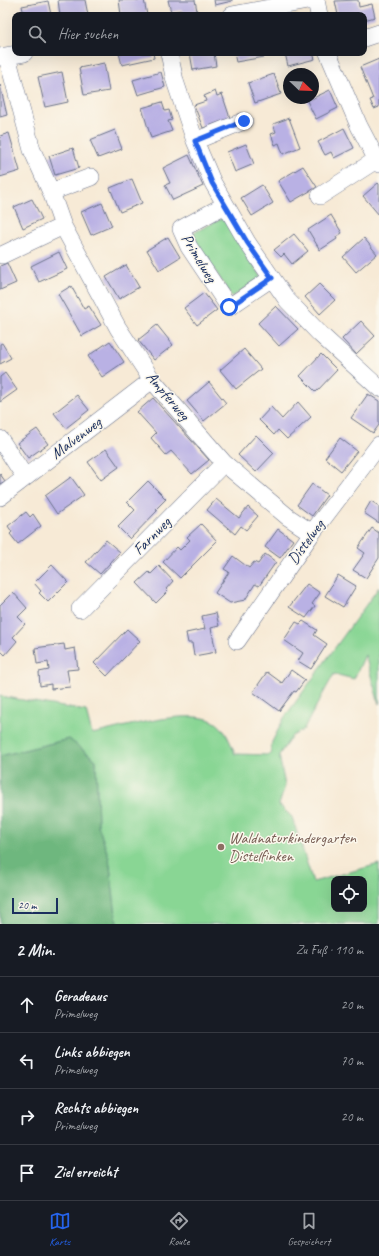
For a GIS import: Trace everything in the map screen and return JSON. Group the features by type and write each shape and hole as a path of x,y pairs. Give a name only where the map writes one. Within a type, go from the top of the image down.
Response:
{"street":[{"path":"248,12 313,0"},
{"path":"316,0 318,12"},
{"path":"367,37 379,33"},
{"path":"171,56 175,81 195,141 212,183 247,242 287,300 320,334 379,388"},
{"path":"320,196 378,162 359,126 329,56"},
{"name":"Ampferweg","path":"4,57 32,150 51,192 63,226 118,328 152,380 224,463 288,517 312,533"},
{"path":"195,141 244,121"},
{"path":"51,192 91,177"},
{"name":"Primelweg","path":"225,205 181,228 189,247 229,307 272,278"},
{"path":"2,255 63,226"},
{"name":"Malvenweg","path":"0,497 152,380"},
{"path":"0,439 25,477"},
{"name":"Distelweg","path":"237,641 312,533 379,445"},
{"name":"Farnweg","path":"80,609 224,463"}],"green space":[{"path":"223,218 262,277 232,297 191,234"},
{"path":"379,587 379,704 365,655 354,679 334,674 303,730 292,736 279,755 285,786 279,805 292,817 313,882 331,877 331,912 367,912 367,876 335,876 379,864 379,924 117,924 109,858 98,825 96,760 69,739 0,756 0,696 86,711 92,734 153,720 187,717 213,721 221,727 235,754 270,755 272,742 284,718"},
{"path":"69,739 96,760 98,825 109,858 117,924 0,924 0,756"}],"building":[{"path":"58,0 85,0 87,12 60,12"},
{"path":"119,0 144,0 146,12 121,12"},
{"path":"168,0 195,0 197,11 183,12 182,10 171,12"},
{"path":"214,0 232,0 232,1 215,5"},
{"path":"358,0 359,7 372,4 375,17 367,19 367,12 337,12 335,1"},
{"path":"48,1 50,12 23,12 22,6"},
{"path":"120,56 154,56 154,58 122,65"},
{"path":"191,56 214,56 216,66 193,70"},
{"path":"235,56 264,57 236,62"},
{"path":"286,56 314,56 315,59 288,66"},
{"path":"379,59 379,107 374,109 370,100 373,99 360,67"},
{"path":"104,63 109,91 84,95 79,68"},
{"path":"62,72 68,102 45,107 38,77"},
{"path":"161,72 165,87 138,95 133,80"},
{"path":"274,74 281,94 255,103 248,83"},
{"path":"0,85 7,115 0,117"},
{"path":"330,90 338,108 316,119 308,104 319,104 319,95"},
{"path":"215,91 217,96 222,94 230,118 203,128 194,105 206,101 204,96"},
{"path":"162,102 165,111 169,110 172,120 168,121 172,131 151,138 142,108"},
{"path":"289,118 300,147 283,154 279,143 275,145 271,134 276,132 273,124"},
{"path":"344,128 354,148 334,158 331,152 325,155 318,142"},
{"path":"115,130 122,149 98,158 90,140"},
{"path":"9,133 20,171 0,177 0,136"},
{"path":"246,144 254,164 235,172 227,152"},
{"path":"73,148 79,168 55,175 49,156"},
{"path":"189,155 203,186 173,200 165,185 170,183 163,168"},
{"path":"303,166 317,187 291,202 278,181"},
{"path":"132,179 142,203 120,212 110,188"},
{"path":"378,183 379,184 379,215 363,196"},
{"path":"262,185 273,203 252,216 241,198"},
{"path":"32,199 42,219 23,228 14,207"},
{"path":"102,203 112,226 91,235 81,212"},
{"path":"331,215 342,233 336,237 337,239 320,250 308,230"},
{"path":"294,234 308,251 292,264 284,254 281,257 274,250"},
{"path":"168,237 180,257 159,270 147,250"},
{"path":"364,238 377,254 356,272 343,257"},
{"path":"59,252 67,269 39,282 31,266"},
{"path":"7,263 16,283 0,290 0,266"},
{"path":"126,265 139,287 119,299 106,277"},
{"path":"319,284 335,300 320,314 305,297"},
{"path":"71,286 84,309 89,306 101,325 82,336 58,294"},
{"path":"204,293 217,310 197,325 184,308"},
{"path":"276,306 298,329 279,346 258,323"},
{"path":"361,321 375,336 356,354 342,339"},
{"path":"157,325 173,345 154,360 138,340"},
{"path":"110,341 124,362 102,377 88,356"},
{"path":"2,343 11,358 0,364 0,344"},
{"path":"244,349 261,369 236,389 220,370"},
{"path":"321,354 337,370 316,392 300,376"},
{"path":"5,373 17,390 0,402 0,377"},
{"path":"209,382 226,403 204,421 187,401"},
{"path":"368,394 379,401 379,425 373,433 351,418"},
{"path":"77,395 89,410 66,428 54,413"},
{"path":"153,398 209,460 192,474 171,451 166,455 151,438 156,433 137,412"},
{"path":"298,402 311,417 287,439 278,430 274,435 259,420 271,407 282,419"},
{"path":"37,429 48,444 28,458 17,443"},
{"path":"256,435 274,453 256,472 238,455"},
{"path":"340,438 357,451 341,471 325,458"},
{"path":"106,449 119,467 101,480 88,462"},
{"path":"0,474 5,481 0,484"},
{"path":"71,477 84,495 57,514 45,496"},
{"path":"148,481 166,499 156,509 158,510 130,539 118,527 135,510 127,502"},
{"path":"312,484 327,495 312,516 297,505"},
{"path":"216,499 239,518 248,507 258,516 246,530 241,526 235,534 207,510"},
{"path":"371,501 379,506 379,523 364,513"},
{"path":"26,512 30,517 33,514 41,526 18,544 10,534 12,532 8,526"},
{"path":"201,524 217,541 180,578 163,562 177,547 180,550 190,540 187,537"},
{"path":"372,528 379,533 379,558 366,578 353,570 365,553 358,548"},
{"path":"278,529 293,540 280,558 265,547"},
{"path":"106,540 120,552 100,574 86,562"},
{"path":"265,554 276,562 259,586 255,584 245,600 230,603 215,593 229,572 224,569 233,556 249,568 254,562 258,564"},
{"path":"52,565 68,582 48,602 39,593 41,591 34,583"},
{"path":"159,566 173,581 166,589 168,591 156,603 137,583 149,572 151,574"},
{"path":"338,575 356,586 343,607 325,596"},
{"path":"307,584 320,593 312,604 315,606 306,618 289,607"},
{"path":"13,592 27,608 18,617 25,624 13,637 17,641 5,655 0,650 0,605"},
{"path":"216,613 219,626 211,628 216,652 194,656 192,643 188,643 186,633 205,629 202,616"},
{"path":"303,621 317,630 314,635 327,644 311,669 298,661 303,653 284,640 296,622 300,624"},
{"path":"127,629 140,641 107,676 94,663"},
{"path":"64,644 65,650 75,648 78,669 67,670 70,687 51,689 51,684 40,686 39,672 49,670 48,662 37,664 35,648"},
{"path":"291,670 305,680 296,692 294,691 279,711 253,692 267,672 282,683"}],"place":[{"name":"Waldnaturkindergarten Distelfinken","path":"221,847"}],"route":[{"path":"229,307 272,278 247,242 212,183 195,141 244,121"}]}
